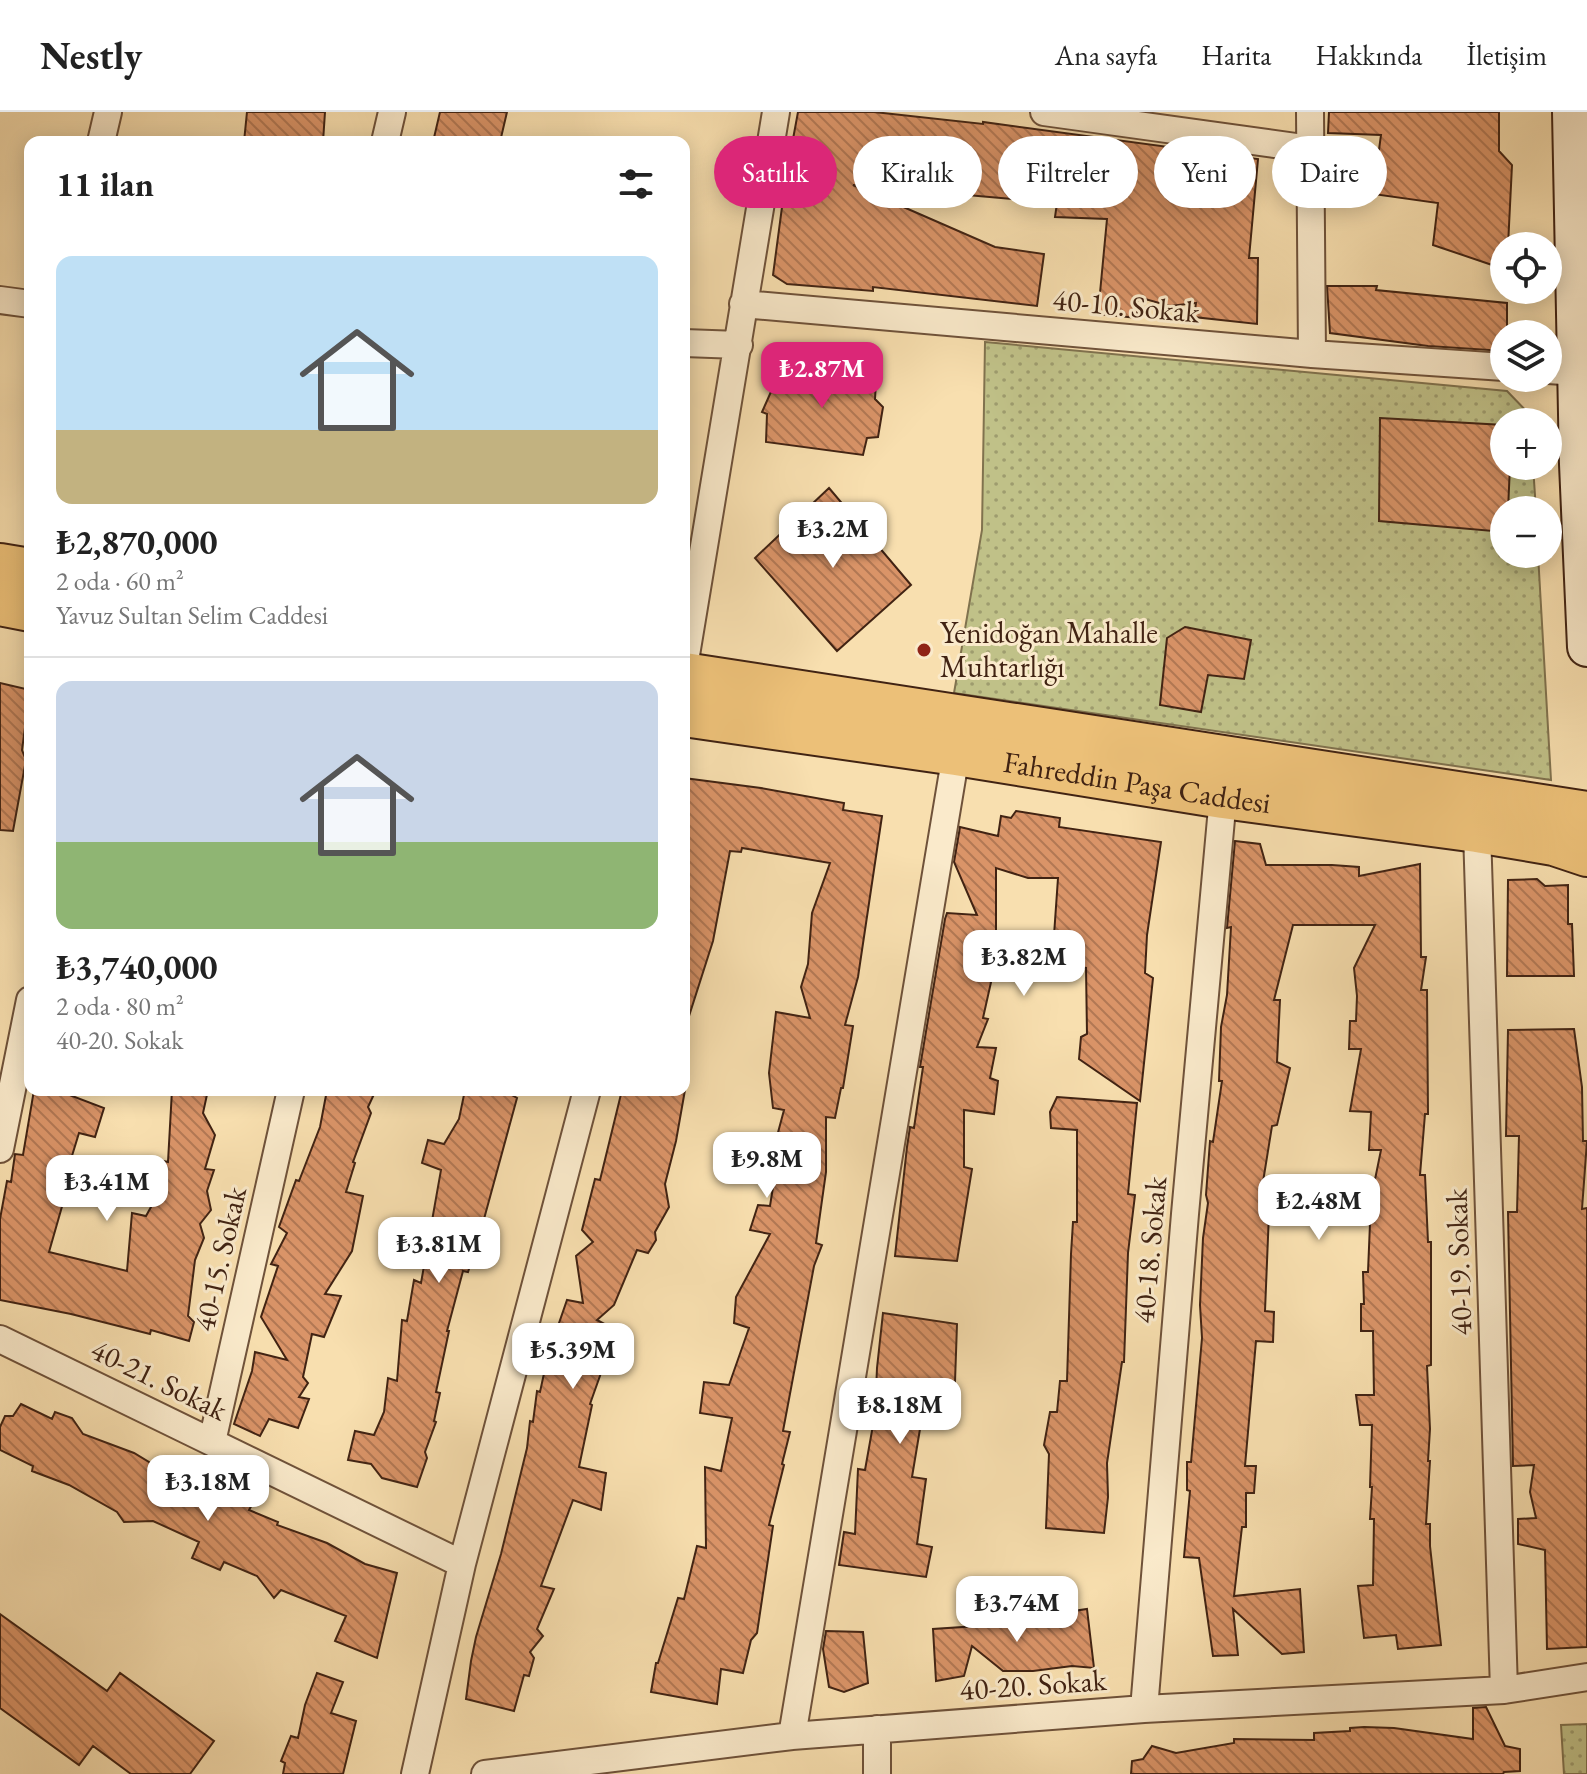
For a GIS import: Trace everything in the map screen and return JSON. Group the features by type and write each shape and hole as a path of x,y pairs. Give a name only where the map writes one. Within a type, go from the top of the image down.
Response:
{"main road":[{"path":"1572,112 1563,371 1587,647"},
{"path":"0,565 24,569"},
{"path":"0,604 24,609"},
{"name":"Fahreddin Paşa Caddesi","path":"690,675 1587,813"},
{"name":"Fahreddin Paşa Caddesi","path":"690,716 1223,797 1477,831 1554,844 1587,855"}],"street":[{"path":"102,136 108,112"},
{"path":"386,136 392,112"},
{"path":"690,632 776,112"},
{"path":"1044,112 1086,114 1272,143"},
{"path":"1310,112 1310,136"},
{"path":"1311,208 1312,354"},
{"path":"0,300 24,303"},
{"name":"40-10. Sokak","path":"743,304 1312,354 1490,366"},
{"path":"690,343 739,345"},
{"path":"792,1736 956,754"},
{"name":"40-18. Sokak","path":"1144,1709 1223,797"},
{"name":"40-19. Sokak","path":"1477,831 1504,1690"},
{"path":"0,1149 24,1030"},
{"name":"40-15. Sokak","path":"212,1442 290,1096"},
{"path":"415,1774 462,1564 585,1096"},
{"name":"40-21. Sokak","path":"0,1339 462,1564"},
{"name":"40-20. Sokak","path":"485,1774 792,1736 1144,1709 1504,1690 1587,1677"},
{"path":"877,1729 877,1774"}],"green space":[{"path":"985,342 1508,392 1523,408 1490,408 1490,480 1534,480 1535,496 1490,496 1490,568 1539,568 1551,780 954,693 982,530"},
{"path":"1587,1724 1587,1774 1564,1774 1561,1725"}],"building":[{"path":"247,112 325,112 323,136 245,136"},
{"path":"440,112 507,112 501,136 434,136"},
{"path":"798,112 874,112 1087,136 998,136 998,198 982,196 982,136 853,136 853,208 906,208 995,247 1044,254 1037,306 873,287 873,291 787,284 773,275 782,208 837,208 837,136 794,136"},
{"path":"1329,112 1499,112 1499,151 1512,165 1509,232 1490,232 1490,264 1433,245 1438,203 1387,196 1387,136 1328,133"},
{"path":"1138,143 1154,145 1154,208 1254,208 1249,258 1258,258 1257,324 1194,317 1196,303 1170,306 1138,297 1137,318 1098,314 1107,219 1055,217 1056,208 1138,208"},
{"path":"1327,286 1377,286 1376,290 1507,304 1507,320 1490,320 1490,350 1428,346 1330,333"},
{"path":"782,367 818,367 876,382 875,399 883,407 878,437 867,438 863,455 766,442 767,414 762,412"},
{"path":"1380,418 1490,424 1490,480 1509,480 1509,496 1490,496 1490,531 1379,521"},
{"path":"829,488 911,585 837,651 755,558"},
{"path":"1185,627 1251,640 1244,679 1208,675 1201,712 1160,705 1167,638"},
{"path":"0,683 24,689 24,771 13,831 0,830"},
{"path":"690,779 844,803 843,810 882,816 858,977 845,1025 853,1026 843,1088 835,1118 826,1117 826,1172 816,1243 822,1245 814,1266 783,1431 790,1432 769,1525 773,1526 757,1633 751,1640 743,1673 721,1669 717,1704 651,1692 656,1663 678,1598 684,1599 697,1546 706,1548 705,1467 721,1471 732,1418 700,1413 704,1382 729,1385 749,1328 734,1323 736,1297 770,1234 750,1230 758,1205 770,1206 778,1156 772,1155 784,1110 773,1108 769,1073 776,1012 810,1018 801,987 808,964 812,913 830,863 742,848 741,852 730,851 713,941 690,1013"},
{"path":"1016,811 1060,818 1059,827 1161,842 1147,935 1145,973 1153,978 1140,1101 1079,1059 1081,1037 1087,1034 1086,968 1052,964 1058,878 1028,878 996,868 996,960 983,1018 988,1019 977,1047 996,1048 990,1078 998,1081 994,1114 964,1110 964,1167 972,1169 957,1261 895,1256 907,1147 910,1127 914,1128 923,1067 920,1067 945,919 947,913 977,915 954,862 960,827 998,836 1001,816 1011,818"},
{"path":"1235,841 1260,844 1266,865 1359,867 1359,876 1420,864 1421,957 1426,957 1421,990 1427,990 1428,1114 1425,1114 1420,1175 1425,1175 1428,1242 1431,1242 1431,1365 1427,1366 1430,1461 1426,1524 1430,1524 1441,1645 1398,1649 1396,1635 1364,1638 1358,1586 1373,1585 1374,1519 1370,1519 1372,1425 1360,1425 1356,1395 1374,1395 1373,1331 1361,1331 1361,1304 1364,1304 1363,1272 1368,1272 1371,1199 1381,1150 1369,1150 1371,1112 1350,1111 1361,1049 1349,1049 1350,1021 1356,1021 1354,968 1375,925 1293,925 1274,1000 1280,1000 1277,1062 1290,1068 1277,1125 1272,1126 1262,1188 1270,1188 1265,1311 1274,1312 1273,1342 1256,1341 1245,1466 1256,1466 1254,1493 1246,1493 1246,1527 1242,1527 1234,1596 1300,1589 1304,1652 1282,1654 1233,1609 1238,1655 1213,1656 1199,1558 1184,1557 1190,1491 1187,1490 1187,1462 1191,1462 1202,1338 1200,1305 1210,1141 1213,1142 1222,1081 1219,1081 1221,1027 1227,995 1231,927 1227,928"},
{"path":"1537,879 1545,886 1568,885 1568,924 1572,924 1574,976 1507,976 1508,880"},
{"path":"1574,1029 1582,1087 1583,1141 1587,1141 1582,1209 1587,1208 1587,1647 1547,1649 1545,1550 1518,1544 1518,1519 1536,1518 1530,1492 1534,1465 1513,1466 1508,1212 1517,1212 1519,1136 1506,1136 1508,1030"},
{"path":"33,1096 72,1096 104,1108 95,1137 79,1133 60,1195 65,1196 49,1252 127,1271 132,1213 146,1216 162,1187 159,1160 168,1162 172,1096 207,1096 203,1113 215,1135 205,1169 214,1170 207,1191 211,1210 200,1224 204,1238 195,1260 188,1316 194,1322 189,1341 151,1330 150,1334 0,1300 0,1219 15,1154 23,1155"},
{"path":"326,1096 373,1096 368,1107 371,1113 346,1192 363,1196 352,1251 325,1294 341,1296 324,1337 312,1334 303,1377 308,1383 299,1397 309,1399 298,1428 269,1419 260,1436 234,1424 252,1371 255,1352 287,1360 261,1317 278,1266 271,1264 287,1233 279,1227 320,1127"},
{"path":"464,1096 517,1098 478,1241 468,1272 463,1271 447,1331 436,1392 440,1393 436,1422 417,1487 382,1478 371,1464 348,1460 355,1431 374,1435 384,1412 388,1378 397,1381 402,1320 407,1321 414,1280 421,1283 441,1170 422,1163 428,1140 444,1144 459,1119"},
{"path":"621,1096 684,1096 665,1184 669,1207 648,1253 637,1250 614,1305 597,1320 610,1327 602,1343 606,1344 597,1372 601,1373 590,1404 579,1467 606,1473 601,1510 573,1500 541,1586 554,1589 537,1629 543,1636 530,1652 534,1658 529,1676 524,1675 514,1711 466,1699 471,1661 501,1554 527,1448 530,1421 533,1422 537,1391 540,1392 548,1355 567,1300 583,1303 576,1256 593,1242 582,1230 595,1179 600,1180"},
{"path":"1057,1097 1137,1103 1128,1194 1135,1195 1128,1253 1124,1362 1107,1463 1108,1497 1104,1533 1046,1528 1049,1454 1044,1445 1050,1412 1057,1412 1060,1381 1067,1381 1073,1222 1077,1222 1077,1130 1051,1128 1050,1112"},
{"path":"883,1313 957,1324 955,1382 944,1380 937,1420 922,1417 912,1477 926,1479 917,1544 932,1547 926,1577 839,1565 844,1532 855,1534 858,1469 865,1470 875,1414"},
{"path":"21,1404 52,1419 55,1412 72,1418 83,1434 134,1453 162,1470 160,1475 218,1500 222,1491 253,1503 249,1510 278,1522 277,1525 327,1543 365,1564 397,1573 377,1658 335,1641 346,1616 281,1590 274,1598 257,1576 224,1562 220,1570 192,1558 199,1542 153,1521 124,1522 117,1512 69,1485 32,1471 33,1466 0,1450 0,1427 5,1416 13,1416"},
{"path":"1087,1609 1094,1668 1072,1666 1003,1671 972,1646 964,1676 936,1681 933,1629 993,1625 992,1619 1014,1620"},
{"path":"0,1614 107,1691 120,1673 214,1741 190,1774 131,1774 93,1746 79,1765 0,1708"},
{"path":"826,1631 863,1632 868,1683 844,1692 829,1687 823,1649"},
{"path":"317,1673 343,1682 331,1713 356,1721 343,1774 283,1774 285,1763 281,1761 291,1736 298,1738 305,1705"},
{"path":"1486,1707 1505,1746 1520,1749 1520,1771 1503,1774 1131,1774 1132,1761 1143,1759 1152,1746 1176,1753 1234,1743 1234,1739 1314,1740 1314,1733 1364,1727 1473,1739 1473,1708"}],"place":[{"name":"Yenidoğan Mahalle Muhtarlığı","path":"924,650"}]}
